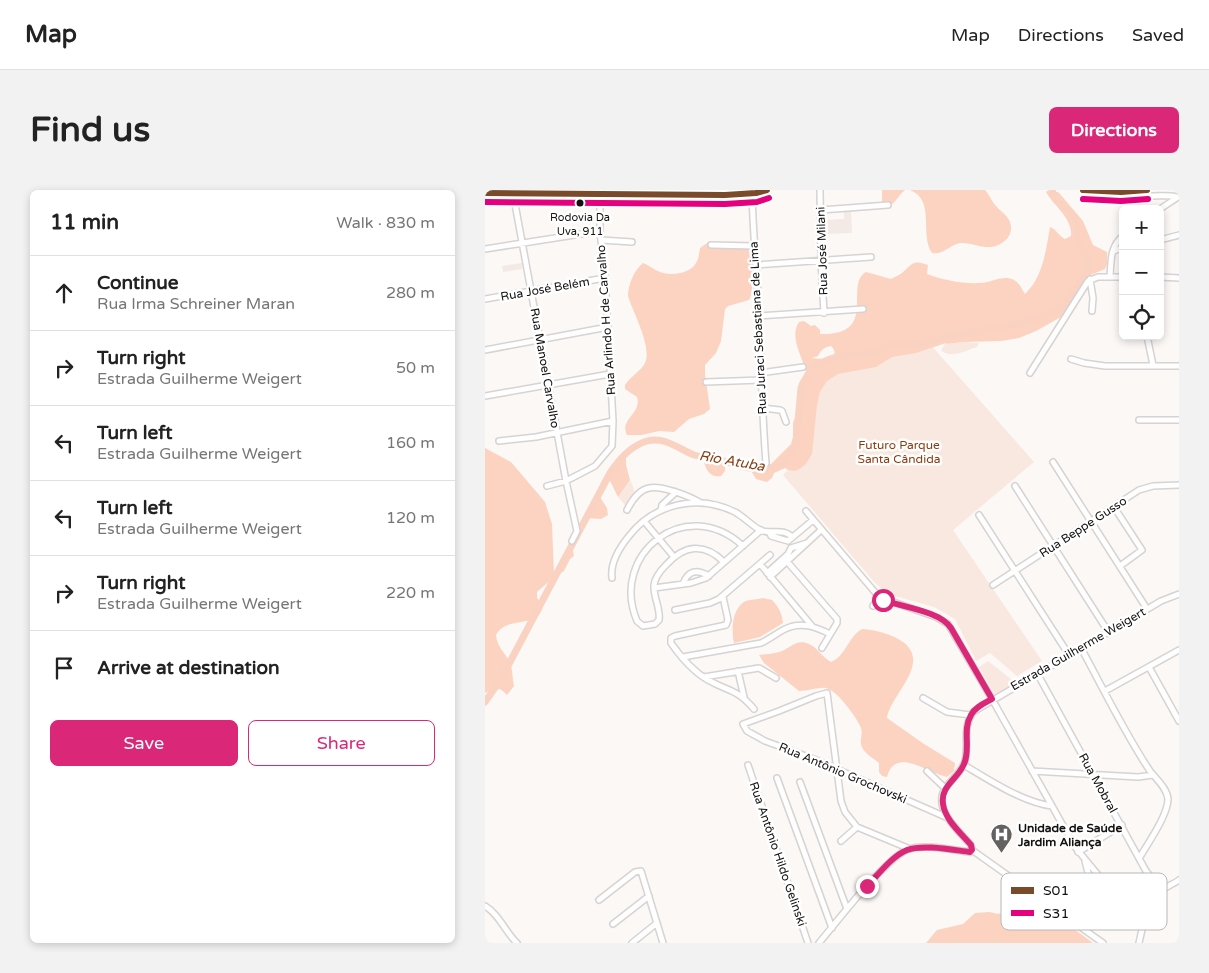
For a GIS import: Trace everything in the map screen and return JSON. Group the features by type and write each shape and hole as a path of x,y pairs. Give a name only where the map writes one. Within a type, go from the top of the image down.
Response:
{"highway":[{"path":"485,193 600,198 617,192 725,195 767,190"},
{"path":"1083,190 1147,190"}],"street":[{"name":"Rua José Milani","path":"820,190 821,261 825,313"},
{"path":"1132,191 1145,197 1167,195 1178,197"},
{"name":"Rua Manoel Carvalho","path":"513,193 565,480 577,531 572,541"},
{"name":"Rua Juraci Sebastiana de Lima","path":"753,193 760,373 766,463"},
{"path":"1164,206 1178,197"},
{"path":"600,198 736,203"},
{"name":"Rua Arlindo H de Carvalho","path":"565,480 595,466 612,446 613,421 605,278 600,231 600,198"},
{"path":"821,210 888,205"},
{"path":"485,250 600,231"},
{"path":"1164,239 1179,235"},
{"path":"1110,277 1113,250 1119,239"},
{"path":"601,240 632,242"},
{"path":"711,245 754,246"},
{"path":"1113,250 1119,249"},
{"path":"756,265 871,257"},
{"path":"1031,373 1090,279 1095,277 1119,277"},
{"name":"Rua José Belém","path":"485,299 605,278"},
{"path":"1164,278 1179,278"},
{"path":"1090,279 1093,298 1092,311"},
{"path":"759,316 863,309"},
{"path":"485,350 608,327"},
{"path":"1148,340 1153,365"},
{"path":"1071,359 1098,365 1179,366"},
{"path":"760,373 803,367"},
{"path":"485,396 610,374"},
{"path":"706,382 761,380"},
{"path":"762,408 782,411 787,422"},
{"path":"1139,420 1179,420"},
{"path":"499,441 613,421"},
{"path":"1053,462 1147,609"},
{"path":"547,486 565,480"},
{"name":"Rua Beppe Gusso","path":"993,585 1114,506 1149,486 1179,485"},
{"path":"1015,486 1109,632"},
{"path":"627,510 630,502 646,488 655,487 676,492 699,503"},
{"path":"661,510 662,505 676,492"},
{"path":"612,578 612,568 622,545 632,532 643,521 661,510 683,503 699,503 729,510 742,516 761,530 769,532 773,530 789,534 792,537 813,520"},
{"path":"1114,506 1142,550 1119,566"},
{"path":"806,511 879,597 945,621 951,628 1078,852 1096,873"},
{"path":"979,515 1069,654"},
{"path":"643,521 675,557"},
{"path":"724,562 711,552 699,548 685,550 675,557 658,575 654,588 659,619 655,624 643,626 638,623 634,615 633,580 641,557 658,539 680,527 698,526 721,531 743,546"},
{"path":"654,588 700,581 709,576 761,530"},
{"path":"769,575 821,530"},
{"path":"786,560 794,547 807,543"},
{"path":"794,547 797,552"},
{"path":"675,610 710,603 723,597 770,555"},
{"path":"786,560 837,618 837,623 822,648"},
{"path":"760,564 812,626"},
{"path":"683,584 695,571 701,571 709,576"},
{"name":"Estrada Guilherme Weigert","path":"970,715 975,709 1069,654 1147,609 1179,594"},
{"path":"723,597 728,620 725,625 678,635 671,638 672,645 704,677 744,698 753,710"},
{"path":"873,606 879,597"},
{"path":"683,657 761,643 790,627 801,625 812,626 830,634"},
{"path":"1081,648 1153,775 1166,793 1167,804 1140,857"},
{"path":"1105,690 1179,650"},
{"path":"1149,667 1179,721"},
{"path":"704,677 759,668 775,678"},
{"path":"739,671 744,698"},
{"name":"Rua Mobral","path":"1037,673 1148,873"},
{"name":"Rua Antônio Grochovski","path":"837,769 827,693 743,724 747,731 757,737 837,769 948,818"},
{"path":"923,698 947,712 970,715 966,730 964,765 945,788 943,804 948,818 971,845 972,850 1004,873"},
{"path":"964,765 1017,794 1041,804 1052,806"},
{"name":"Rua Antônio Hildo Gelinski","path":"748,766 808,943"},
{"path":"837,769 843,807 847,816 857,826 910,849"},
{"path":"927,771 945,788"},
{"path":"1032,771 1138,777 1153,775"},
{"path":"777,778 832,928"},
{"path":"800,782 847,909"},
{"path":"1078,852 1122,824"},
{"path":"841,841 857,826"},
{"path":"819,943 867,886 902,852 910,849 924,848 970,852 972,850"},
{"path":"1085,861 1088,873"},
{"path":"599,900 637,870 642,873 663,943"},
{"path":"1167,887 1179,880"},
{"path":"613,924 649,896"},
{"path":"485,906 495,914 508,934 517,943"},
{"path":"632,943 657,923"},
{"path":"1084,930 1103,943"},
{"path":"1139,943 1142,930"}],"shaded area":[{"path":"882,190 905,190 894,202 885,207 882,203"},
{"path":"910,190 985,190 994,204 1009,220 1011,225 1010,234 996,246 983,247 960,243 940,253 932,253 928,245 923,201"},
{"path":"1046,192 1058,192 1083,221 1093,245 1107,252 1105,269 1088,276 1061,317 1019,338 1001,341 946,343 916,353 892,357 876,367 838,374 827,381 820,392 812,454 806,464 795,471 785,468 774,473 767,482 756,479 750,469 771,464 791,444 793,437 793,423 796,415 799,383 806,371 797,346 795,334 799,322 804,321 811,326 815,325 820,330 820,334 838,332 849,327 855,319 860,278 866,272 891,279 901,274 911,265 919,262 928,265 927,274 953,281 984,283 1001,278 1010,278 1018,283 1025,294 1036,280 1040,271 1050,227 1065,239 1071,236 1071,230 1066,218","holes":["831,346 835,353 827,358 812,358 818,356 826,347"]},
{"path":"844,211 851,211 852,233 825,234 825,220 844,219"},
{"path":"707,243 747,245 752,281 749,300 728,306 725,309 721,341 716,353 705,365 710,409 704,414 689,419 674,432 659,431 642,435 627,435 626,425 638,403 637,397 625,389 625,385 644,365 646,358 645,341 628,296 632,278 643,263 664,273 675,274 685,272 693,267 698,260 700,248"},
{"path":"522,263 522,269 503,272 502,266"},
{"path":"485,448 511,462 545,502 552,524 554,574 557,575 559,573 572,546 574,556 570,559 564,571 537,592 537,598 543,606 540,614 528,621 507,625 496,635 498,643 512,670 514,686 507,695 502,690 497,689 485,693"},
{"path":"626,455 626,465 630,480 618,497 610,481 605,480 612,468"},
{"path":"703,459 725,465 725,471 721,476 714,476 707,469"},
{"path":"598,494 607,508 608,515 601,519 585,518"},
{"path":"763,598 772,600 780,611 783,623 760,637 734,643 733,626 737,610 746,601"},
{"path":"862,629 878,631 894,637 903,642 911,651 913,660 911,670 887,718 955,763 954,771 947,777 904,762 897,763 891,768 887,777 882,776 879,772 879,763 863,750 861,742 862,730 859,724 852,712 836,694 826,688 799,691 764,663 759,655 777,653 797,643 804,642 818,650 831,662 840,655 853,637"},
{"path":"989,912 1001,913 1001,930 1075,930 1093,943 926,943 937,930 963,924 975,913"}],"green space":[{"path":"979,343 977,347 953,354 945,353 941,350 945,344"},
{"name":"Futuro Parque Santa Cândida","path":"930,344 1034,462 953,530 1042,661 1017,676 990,653 976,661 955,619 934,607 888,594 875,583 783,475 804,454 826,367"},
{"path":"630,480 635,493 631,506 625,505 618,497"},
{"path":"988,661 1016,683 995,695 979,667"}],"waterway":[{"name":"Rio Atuba","path":"485,702 501,679 610,473 621,458 635,446 647,441 659,440 697,456 756,469 766,470 774,468 782,464 790,456 796,444 801,388 810,372 819,364 830,359 848,355 866,354 892,345 904,346 1023,323 1063,308 1087,274 1089,261 1077,239 1077,226 1073,215 1055,199 1052,190"}],"transit line":[{"name":"S01","path":"485,193 725,195 756,193 767,190"},
{"name":"S01","path":"1083,190 1121,192 1147,190"},
{"name":"S31","path":"485,202 725,204 757,202 769,198"},
{"name":"S31","path":"1083,199 1121,201 1148,199"}],"place":[{"name":"Rodovia Da Uva, 911","path":"580,203"},
{"name":"Unidade de Saúde Jardim Aliança","path":"1002,854"}],"route":[{"path":"867,886 894,859 906,850 917,848 970,852 972,850 971,845 945,814 942,799 945,788 964,765 966,730 970,715 975,709 992,699 951,628 945,621 936,616 883,600"}]}
